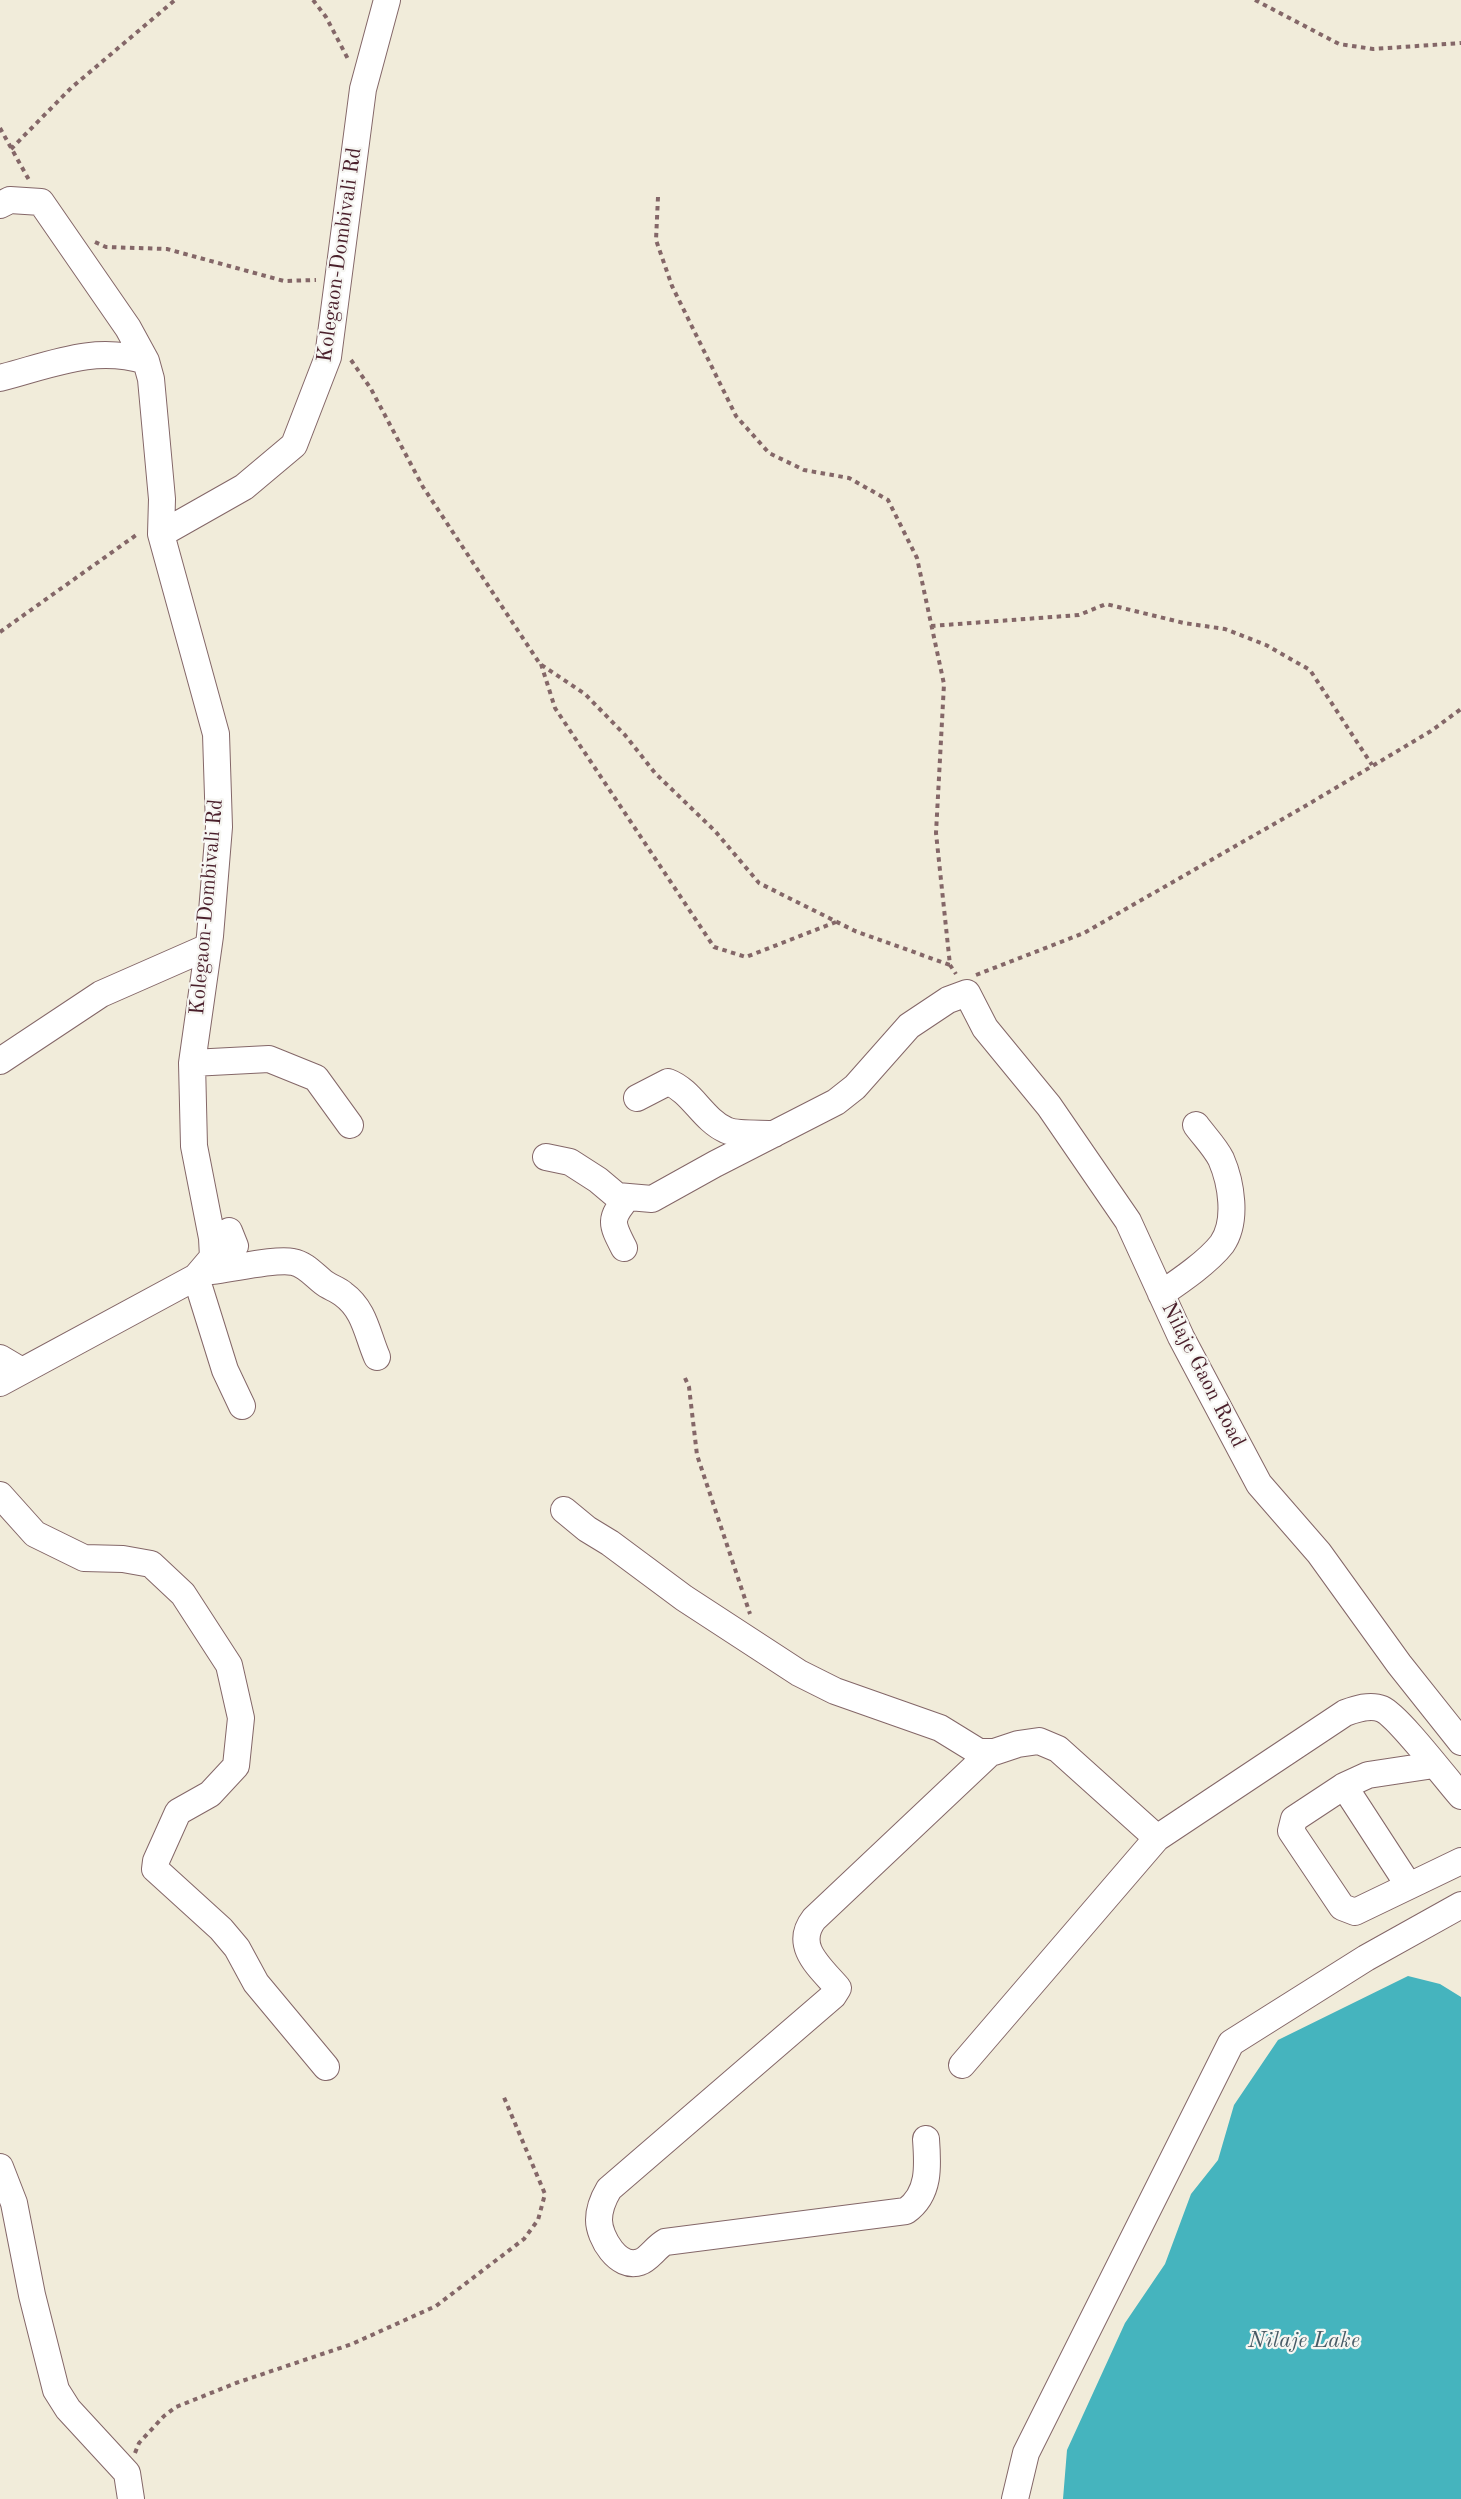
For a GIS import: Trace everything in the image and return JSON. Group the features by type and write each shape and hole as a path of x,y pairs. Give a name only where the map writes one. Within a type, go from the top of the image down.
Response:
{"street":[{"name":"Kolegaon-Dombivali Rd","path":"242,1406 225,1370 203,1269 212,1238 194,1146 192,1063 208,947 219,827 216,734 161,526 244,487 294,445 328,357 363,89 387,0"},
{"path":"3,201 41,202 128,327 146,361 154,410 161,526"},
{"path":"0,378 62,360 102,354 124,354 146,361"},
{"path":"0,1061 101,994 208,947"},
{"path":"546,1157 570,1162 598,1180 617,1196 652,1199 836,1102 855,1087 909,1026 970,985"},
{"name":"Nilaje Gaon Road","path":"970,985 985,1028 1049,1106 1128,1221 1213,1399 1259,1485 1319,1553 1454,1734"},
{"path":"192,1063 269,1059 316,1078 350,1125"},
{"path":"637,1098 668,1082 681,1087 704,1114 727,1131 774,1134"},
{"path":"1161,1294 1186,1276 1221,1244 1229,1230 1230,1186 1220,1158 1196,1125"},
{"path":"624,1248 612,1224 615,1213 628,1197"},
{"path":"0,1383 11,1364 203,1269 232,1250 235,1246 229,1232"},
{"path":"203,1269 291,1261 299,1264 325,1284 343,1294 357,1307 365,1321 377,1358"},
{"path":"0,1496 35,1534 84,1558 123,1559 151,1564 183,1594 229,1665 241,1718 236,1766 210,1794 178,1812 156,1861 155,1869 221,1929 237,1948 260,1988 326,2067"},
{"path":"564,1510 684,1598 799,1673 835,1691 940,1728 979,1752 991,1752 1039,1741 1058,1749 1157,1838"},
{"path":"962,2065 1157,1838 1345,1713 1363,1707 1382,1709 1417,1744 1461,1796"},
{"path":"1417,1744 1454,1734"},
{"path":"926,2139 925,2190 917,2204 906,2211 665,2242 641,2262 632,2264 620,2260 601,2236 599,2220 601,2202 609,2189 832,1996 838,1988 815,1961 806,1945 806,1930 814,1919 991,1752"},
{"path":"1434,1765 1368,1775 1344,1786 1294,1819 1291,1831 1342,1907 1355,1912 1461,1861"},
{"path":"1344,1786 1409,1886"},
{"path":"1015,2499 1026,2453 1231,2043 1366,1958 1461,1905"},
{"path":"0,2167 14,2203 41,2336 56,2390 68,2409 127,2473 131,2499"}],"path":[{"path":"11,149 71,87 175,0"},
{"path":"313,0 326,17 363,89"},
{"path":"1255,0 1339,44 1373,49 1461,43"},
{"path":"0,128 41,202"},
{"path":"540,664 585,694 625,735 655,773 715,831 759,883 888,944 951,965 936,833 944,684 917,558 888,500 849,477 804,470 769,453 736,416 672,286 656,240 658,197"},
{"path":"60,227 106,247 167,249 284,281 316,281 342,263"},
{"path":"332,334 371,389 423,488 540,664 555,708 714,947 746,957 837,921"},
{"path":"0,632 161,526"},
{"path":"931,626 1079,615 1106,604 1184,623 1225,629 1266,645 1310,670 1372,765"},
{"path":"970,985 1084,933 1431,731 1461,709"},
{"path":"685,1378 689,1387 697,1455 760,1646"},
{"path":"127,2473 139,2443 164,2416 176,2407 236,2383 352,2344 436,2306 524,2239 538,2220 545,2194 503,2095"}],"water":[{"name":"Nilaje Lake","path":"1408,1976 1440,1984 1461,1997 1461,2499 1063,2499 1067,2450 1125,2323 1165,2264 1191,2194 1218,2160 1234,2105 1278,2040"}]}
